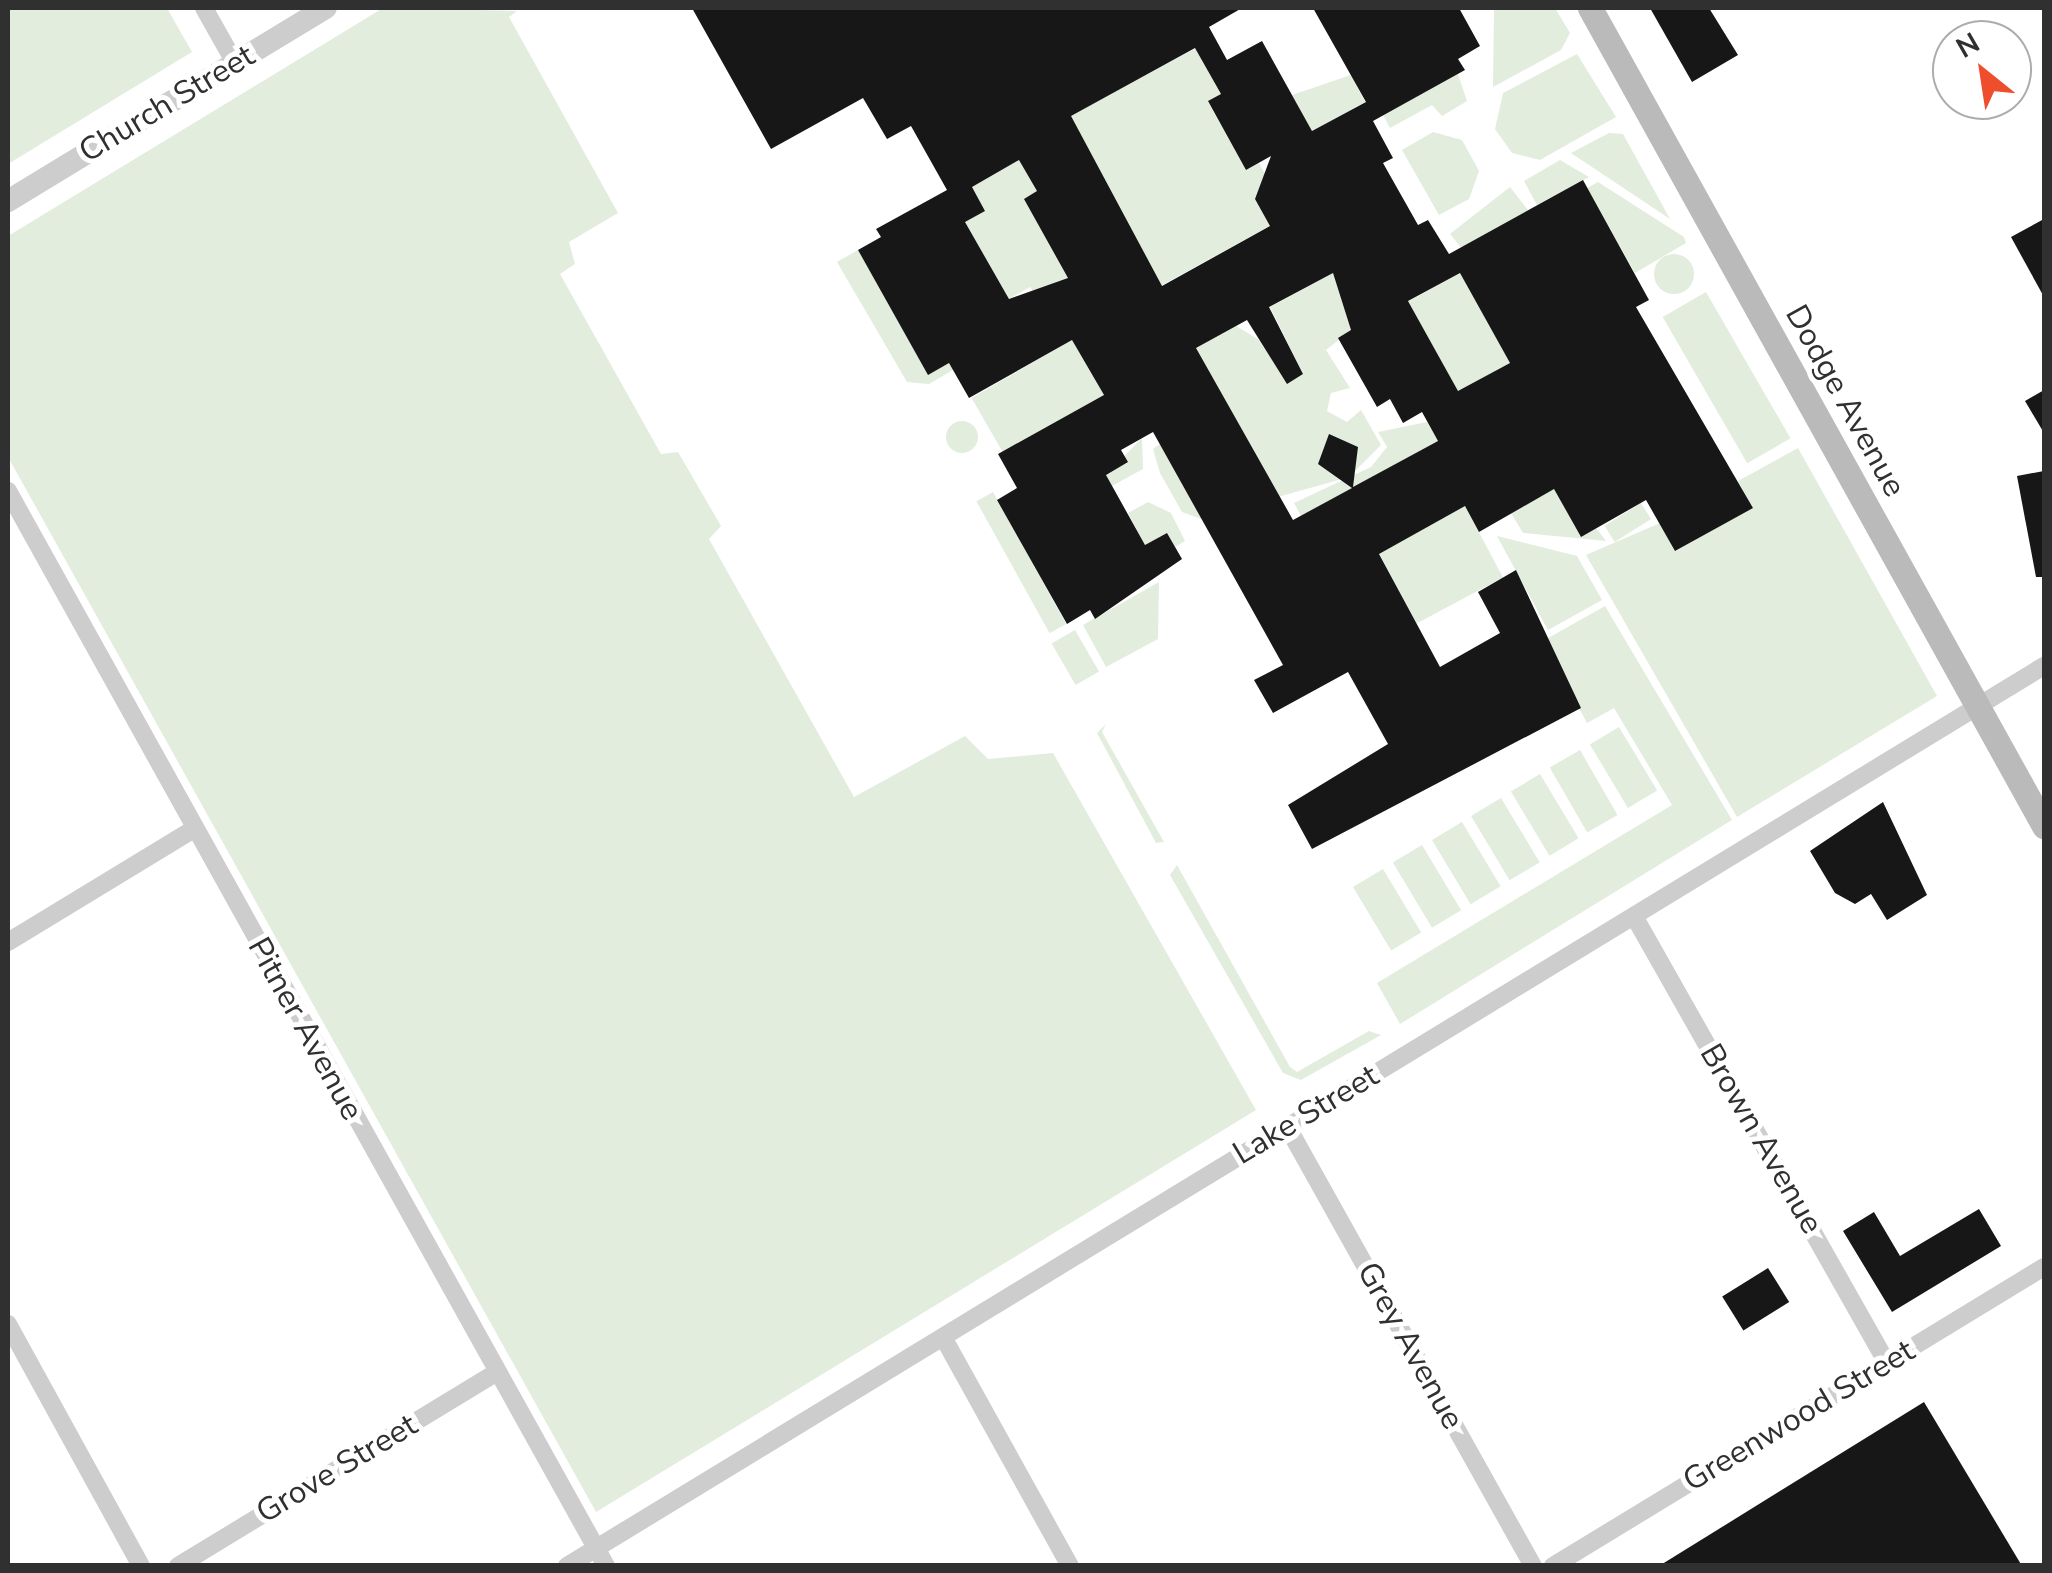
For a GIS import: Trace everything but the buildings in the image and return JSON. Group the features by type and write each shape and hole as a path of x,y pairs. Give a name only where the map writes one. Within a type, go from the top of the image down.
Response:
{"main road":[{"name":"Dodge Avenue","path":"1590,8 2044,826"}],"street":[{"path":"204,8 236,62"},
{"name":"Church Street","path":"8,201 326,8"},
{"name":"Pitner Avenue","path":"8,491 606,1566"},
{"name":"Lake Street","path":"567,1566 2044,666"},
{"path":"8,942 194,829"},
{"name":"Brown Avenue","path":"1634,916 1887,1363"},
{"name":"Grey Avenue","path":"1287,1126 1532,1566"},
{"name":"Greenwood Street","path":"1553,1566 2044,1267"},
{"path":"8,1324 142,1566"},
{"path":"943,1337 1070,1566"},
{"name":"Grove Street","path":"178,1566 497,1372"}],"green space":[{"path":"8,8 167,8 192,52 8,164"},
{"path":"383,8 517,11 509,17 618,213 569,242 575,264 560,274 661,454 678,452 721,526 709,539 854,797 965,736 988,759 1053,753 1256,1110 596,1512 8,457 8,236"},
{"path":"1494,8 1555,8 1570,33 1561,50 1493,87"},
{"path":"1215,38 1227,60 1208,71 1221,94 1208,102 1246,170 1259,163 1271,185 1255,199 1273,224 1155,289 1070,116"},
{"path":"1577,54 1616,117 1540,160 1512,153 1495,129 1503,93"},
{"path":"1458,74 1467,101 1442,116 1432,105 1390,128 1383,115"},
{"path":"1351,75 1365,102 1312,131 1292,95"},
{"path":"1433,132 1462,140 1479,171 1469,199 1439,215 1402,150"},
{"path":"1609,133 1623,134 1670,219 1571,153"},
{"path":"1026,156 1081,271 1037,297 1030,287 1009,299 965,222 985,211 972,187"},
{"path":"1560,160 1589,177 1537,205 1524,181"},
{"path":"1598,182 1684,237 1686,243 1635,273 1587,188"},
{"path":"1510,187 1528,210 1468,257 1450,234"},
{"path":"858,250 928,374 949,363 953,370 929,384 907,382 837,262"},
{"path":"1674,254 1688,260 1694,274 1688,288 1674,294 1660,288 1654,274 1660,260"},
{"path":"1333,273 1351,330 1326,350 1350,388 1331,393 1327,411 1347,422 1361,410 1381,445 1349,477 1278,497 1196,348 1236,326 1258,339 1288,383 1303,374 1270,307"},
{"path":"1460,273 1510,363 1458,392 1408,302"},
{"path":"1706,292 1790,438 1747,463 1663,317"},
{"path":"1072,340 1104,395 1004,453 972,398"},
{"path":"962,421 974,425 978,437 974,449 962,453 950,449 946,437 950,425"},
{"path":"1427,422 1438,441 1301,516 1294,503 1371,467 1387,447 1378,432"},
{"path":"1142,438 1143,469 1112,486 1106,475"},
{"path":"1160,444 1215,524 1182,512 1160,473 1153,449"},
{"path":"1798,448 1937,696 1737,817 1586,555 1660,523 1676,551 1752,507 1738,481"},
{"path":"1554,489 1580,536 1596,528 1606,541 1523,533 1511,513"},
{"path":"993,492 1066,624 1050,633 976,501"},
{"path":"1148,502 1171,513 1185,541 1175,547 1167,533 1145,545 1128,513"},
{"path":"1641,503 1651,519 1615,542 1605,526"},
{"path":"1465,506 1503,578 1416,624 1378,552"},
{"path":"1497,536 1577,556 1602,600 1548,630"},
{"path":"1159,582 1158,639 1106,667 1083,625"},
{"path":"1605,606 1732,820 1400,1024 1377,983 1672,805 1614,708 1587,723 1543,641"},
{"path":"1075,630 1099,672 1076,685 1052,644"},
{"path":"1106,724 1102,732 1164,842 1156,843 1097,733"},
{"path":"1619,727 1657,790 1628,808 1590,745"},
{"path":"1580,750 1618,815 1587,832 1550,768"},
{"path":"1540,774 1579,838 1549,856 1511,792"},
{"path":"1501,798 1540,862 1510,880 1471,816"},
{"path":"1462,822 1501,886 1471,904 1432,840"},
{"path":"1422,845 1461,910 1432,928 1393,863"},
{"path":"1177,865 1290,1067 1297,1072 1369,1031 1381,1035 1301,1080 1283,1073 1170,875"},
{"path":"1383,869 1421,932 1391,950 1353,887"}]}
